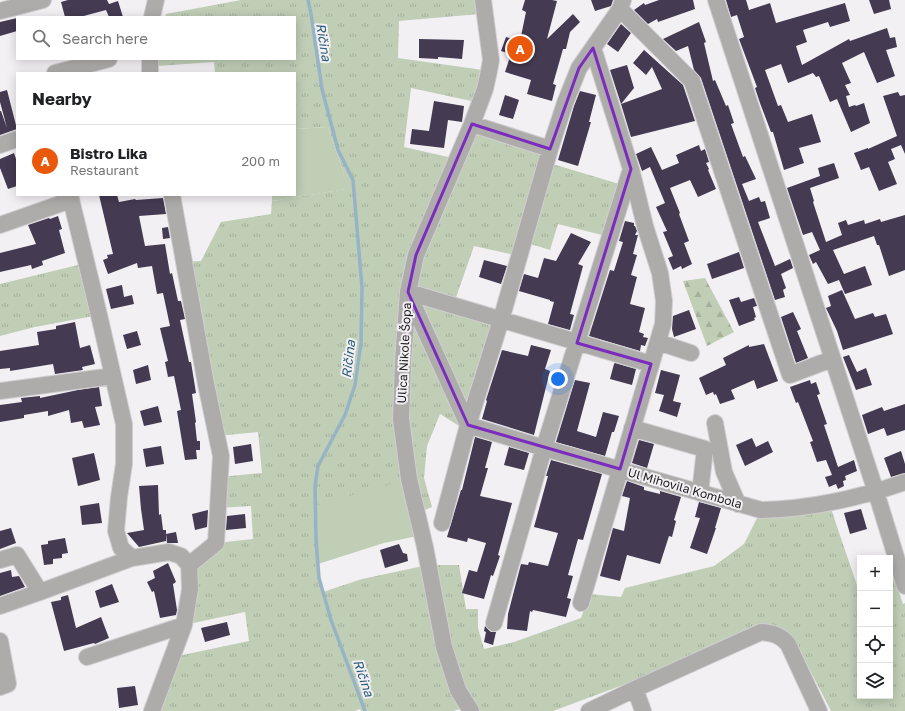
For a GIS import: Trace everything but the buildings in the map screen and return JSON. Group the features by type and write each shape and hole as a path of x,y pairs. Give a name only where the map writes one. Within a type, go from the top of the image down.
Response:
{"street":[{"path":"0,11 43,0"},
{"path":"152,16 156,0"},
{"name":"Ulica Nikole Šopa","path":"471,711 458,690 444,647 409,479 401,419 402,362 407,297 416,254 472,124 485,89 490,60 483,0"},
{"path":"716,0 876,492 905,586"},
{"path":"442,522 468,425 501,320 550,149 579,68 621,5 692,81 790,375 832,359"},
{"path":"581,603 663,324 664,301 660,273 645,226 631,169 593,48"},
{"path":"59,72 105,60"},
{"path":"150,60 150,72"},
{"path":"472,124 550,149"},
{"path":"0,145 16,138"},
{"path":"494,623 544,448 631,169"},
{"path":"172,196 206,384 221,456 216,543 189,565"},
{"path":"0,225 70,197 124,424 124,464 116,531 121,548 132,558"},
{"path":"407,297 501,320 651,364"},
{"path":"407,297 468,425"},
{"path":"658,342 691,353"},
{"path":"0,391 113,376"},
{"path":"715,423 724,472 738,504"},
{"name":"Ul Mihovila Kombola","path":"468,425 762,510 786,510 829,503 876,492 905,482"},
{"path":"632,428 705,448 700,493"},
{"path":"0,606 132,558 169,552 181,556 189,565 190,589 184,625 152,711"},
{"path":"0,560 17,554 40,592"},
{"path":"87,657 184,625"},
{"path":"589,711 634,689 761,632 774,633 788,644 819,711"},
{"path":"0,641 8,684 0,687"},
{"path":"634,689 643,711"}],"highlighted area":[{"path":"593,48 631,169 577,343 651,364 620,469 468,425 408,292 416,255 472,124 550,149 579,68"}],"green space":[{"path":"241,0 478,0 479,14 399,21 398,58 483,70 476,102 411,88 404,147 457,159 472,124 550,149 546,162 626,186 610,237 558,224 550,250 524,242 519,256 474,246 453,306 501,320 464,429 440,414 427,446 424,478 432,507 417,513 315,506 317,560 323,592 362,579 428,565 459,565 466,609 478,609 478,628 484,649 514,642 581,618 590,594 621,597 625,588 714,566 744,544 761,510 829,503 857,585 857,699 893,699 894,577 903,604 905,603 905,711 831,711 796,643 781,631 650,675 553,711 471,711 468,707 453,711 361,711 360,709 355,711 152,711 173,657 249,641 245,612 184,625 189,565 216,543 253,539 251,506 218,508 220,477 262,473 258,432 217,436 184,262 201,261 221,222 271,214 272,201 346,189 343,171 328,127 296,129 296,72 215,72 214,62 157,66 159,60 296,60 296,16 165,16 166,14"},
{"path":"328,127 343,171 347,189 272,201 272,196 296,196 296,129"},
{"path":"86,263 99,315 35,327 0,336 0,284"},
{"path":"705,278 734,332 707,346 683,281"},
{"path":"409,479 422,535 384,543 318,564 315,506"}],"waterway":[{"name":"Ričina","path":"308,0 322,89 338,150 353,180 362,288 361,343 355,385 345,415 318,466 315,486 316,540 319,578 331,620 365,711"}],"place":[{"name":"Bistro Lika","path":"520,49"}]}
